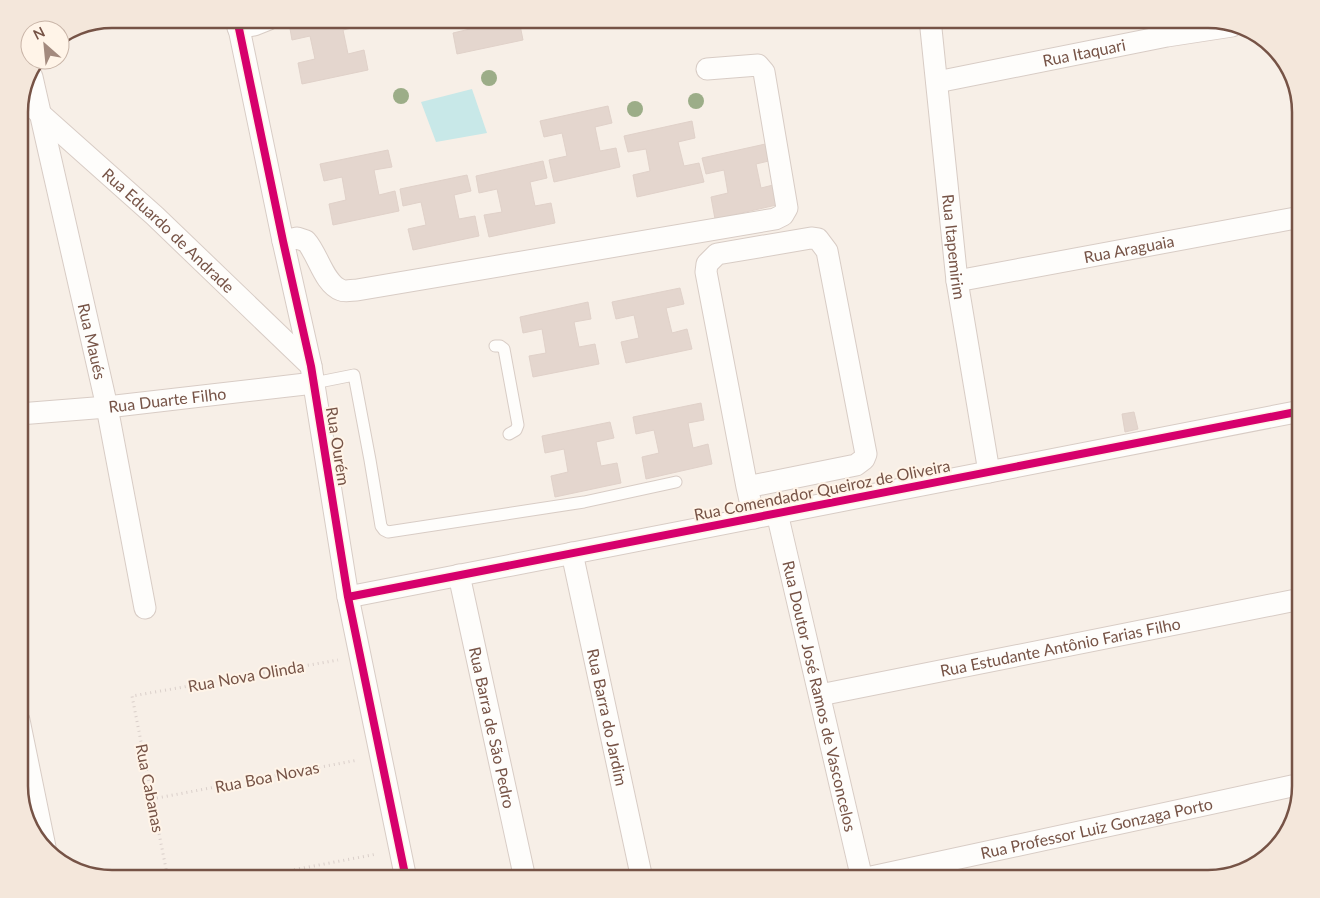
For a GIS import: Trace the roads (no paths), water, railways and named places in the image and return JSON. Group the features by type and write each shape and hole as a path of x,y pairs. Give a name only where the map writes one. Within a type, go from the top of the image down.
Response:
{"street":[{"name":"Rua Ourém","path":"239,28 283,241 313,374 348,597 404,871"},
{"name":"Rua Itapemirim","path":"931,28 957,281 989,472"},
{"name":"Rua Itaquari","path":"937,82 1166,36 1219,28"},
{"path":"283,241 297,238 306,241 334,286 343,291 774,219 783,215 787,208 764,72 758,65 707,69"},
{"name":"Rua Maués","path":"33,82 107,406 145,608"},
{"name":"Rua Eduardo de Andrade","path":"28,104 155,216 313,374"},
{"name":"Rua Araguaia","path":"957,281 1292,219"},
{"path":"747,487 856,465 864,459 866,454 827,251 818,239 811,238 717,254 707,264 706,272 747,487 754,518"},
{"name":"Rua Duarte Filho","path":"28,413 107,406 313,374"},
{"name":"Rua Comendador Queiroz de Oliveira","path":"348,597 1292,413"},
{"name":"Rua Doutor José Ramos de Vasconcelos","path":"777,513 860,871"},
{"name":"Rua Barra do Jardim","path":"572,553 640,871"},
{"name":"Rua Barra de São Pedro","path":"459,575 523,871"},
{"name":"Rua Estudante Antônio Farias Filho","path":"820,695 1292,601"},
{"path":"28,766 41,831"},
{"name":"Rua Professor Luiz Gonzaga Porto","path":"899,871 1292,786"}],"lane":[{"path":"495,346 500,346 504,350 518,425 516,430 509,434"},
{"path":"313,374 354,375 381,526 388,532 584,502 676,482"}],"water":[{"path":"472,89 487,133 436,142 421,102"}]}
